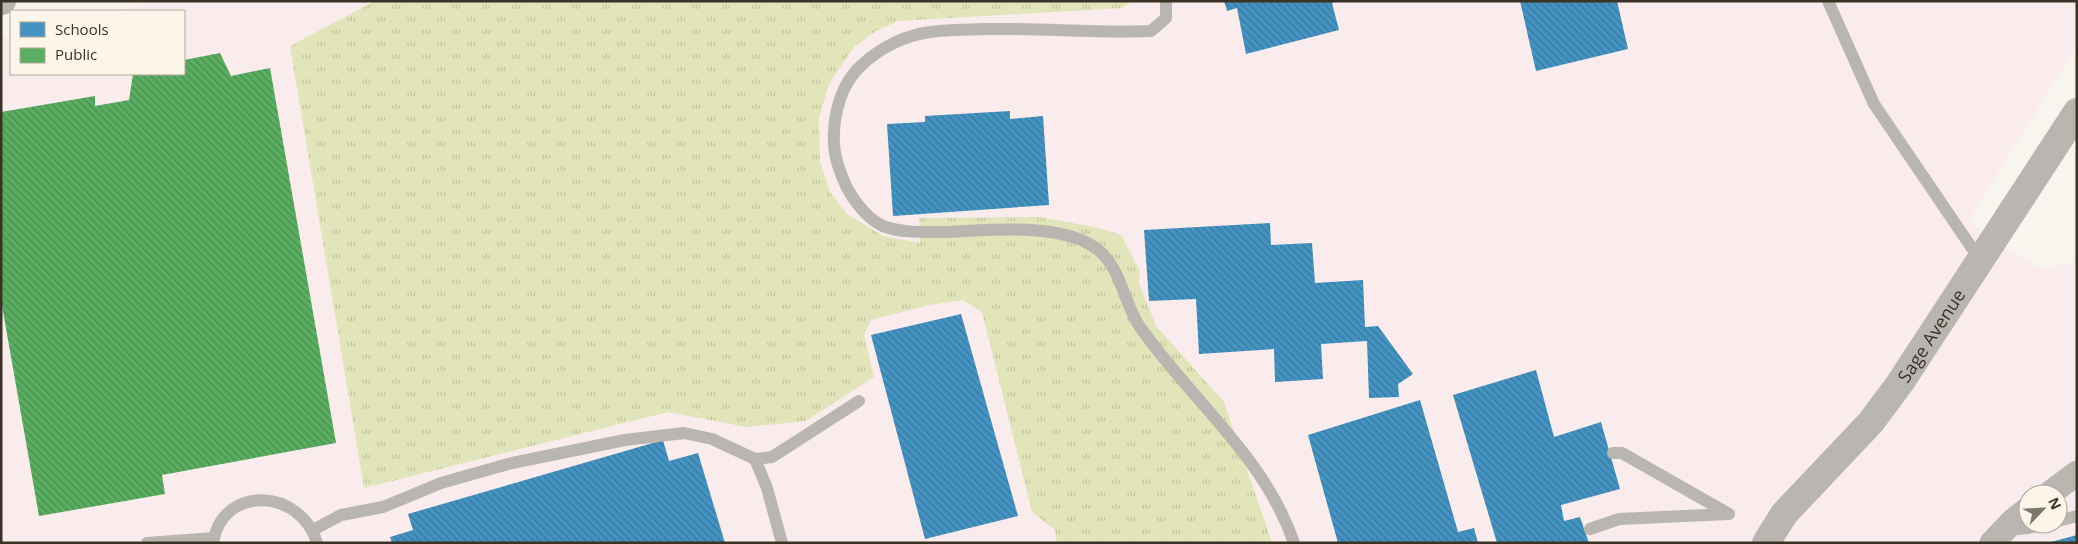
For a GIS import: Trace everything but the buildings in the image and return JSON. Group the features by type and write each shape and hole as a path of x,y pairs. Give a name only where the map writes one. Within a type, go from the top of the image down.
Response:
{"street":[{"name":"Sage Avenue","path":"1766,543 1784,514 1871,422 1894,391 2077,112"},
{"path":"2062,484 2077,473"},
{"path":"1998,536 2018,518"}],"lane":[{"path":"1166,1 1166,18 1151,31 977,30 926,32 893,43 872,56 853,74 842,95 835,117 833,137 835,156 841,175 852,197 880,225 898,230 919,232 1043,231 1073,237 1099,250 1116,274 1139,326 1264,479 1276,501 1294,543"},
{"path":"1828,1 1874,104 1980,260"},
{"path":"313,530 341,515 383,507 442,483 540,457 625,440 664,434 699,435 755,458 772,457 859,401"},
{"path":"1590,529 1619,519 1728,514 1622,453 1613,453"},
{"path":"755,458 767,488 782,543"},
{"path":"147,543 213,540 224,519 232,511 250,502 263,500 287,505 306,520 313,530 317,543"},
{"path":"1998,536 2018,531"}],"shaded area":[{"path":"157,1 2077,1 2077,46 1968,222 2041,269 2077,261 2077,543 1,543 1,39 10,37 10,75 185,75 185,10 120,10"}],"green space":[{"path":"375,1 1133,1 1122,8 898,21 876,31 854,47 829,84 819,118 820,161 830,192 847,214 883,236 920,243 919,218 1039,217 1095,227 1121,235 1140,271 1139,283 1156,326 1224,402 1272,543 1057,543 1055,530 1032,512 982,312 963,300 930,305 871,320 864,335 874,377 806,421 746,427 668,412 364,488 290,46"}]}
